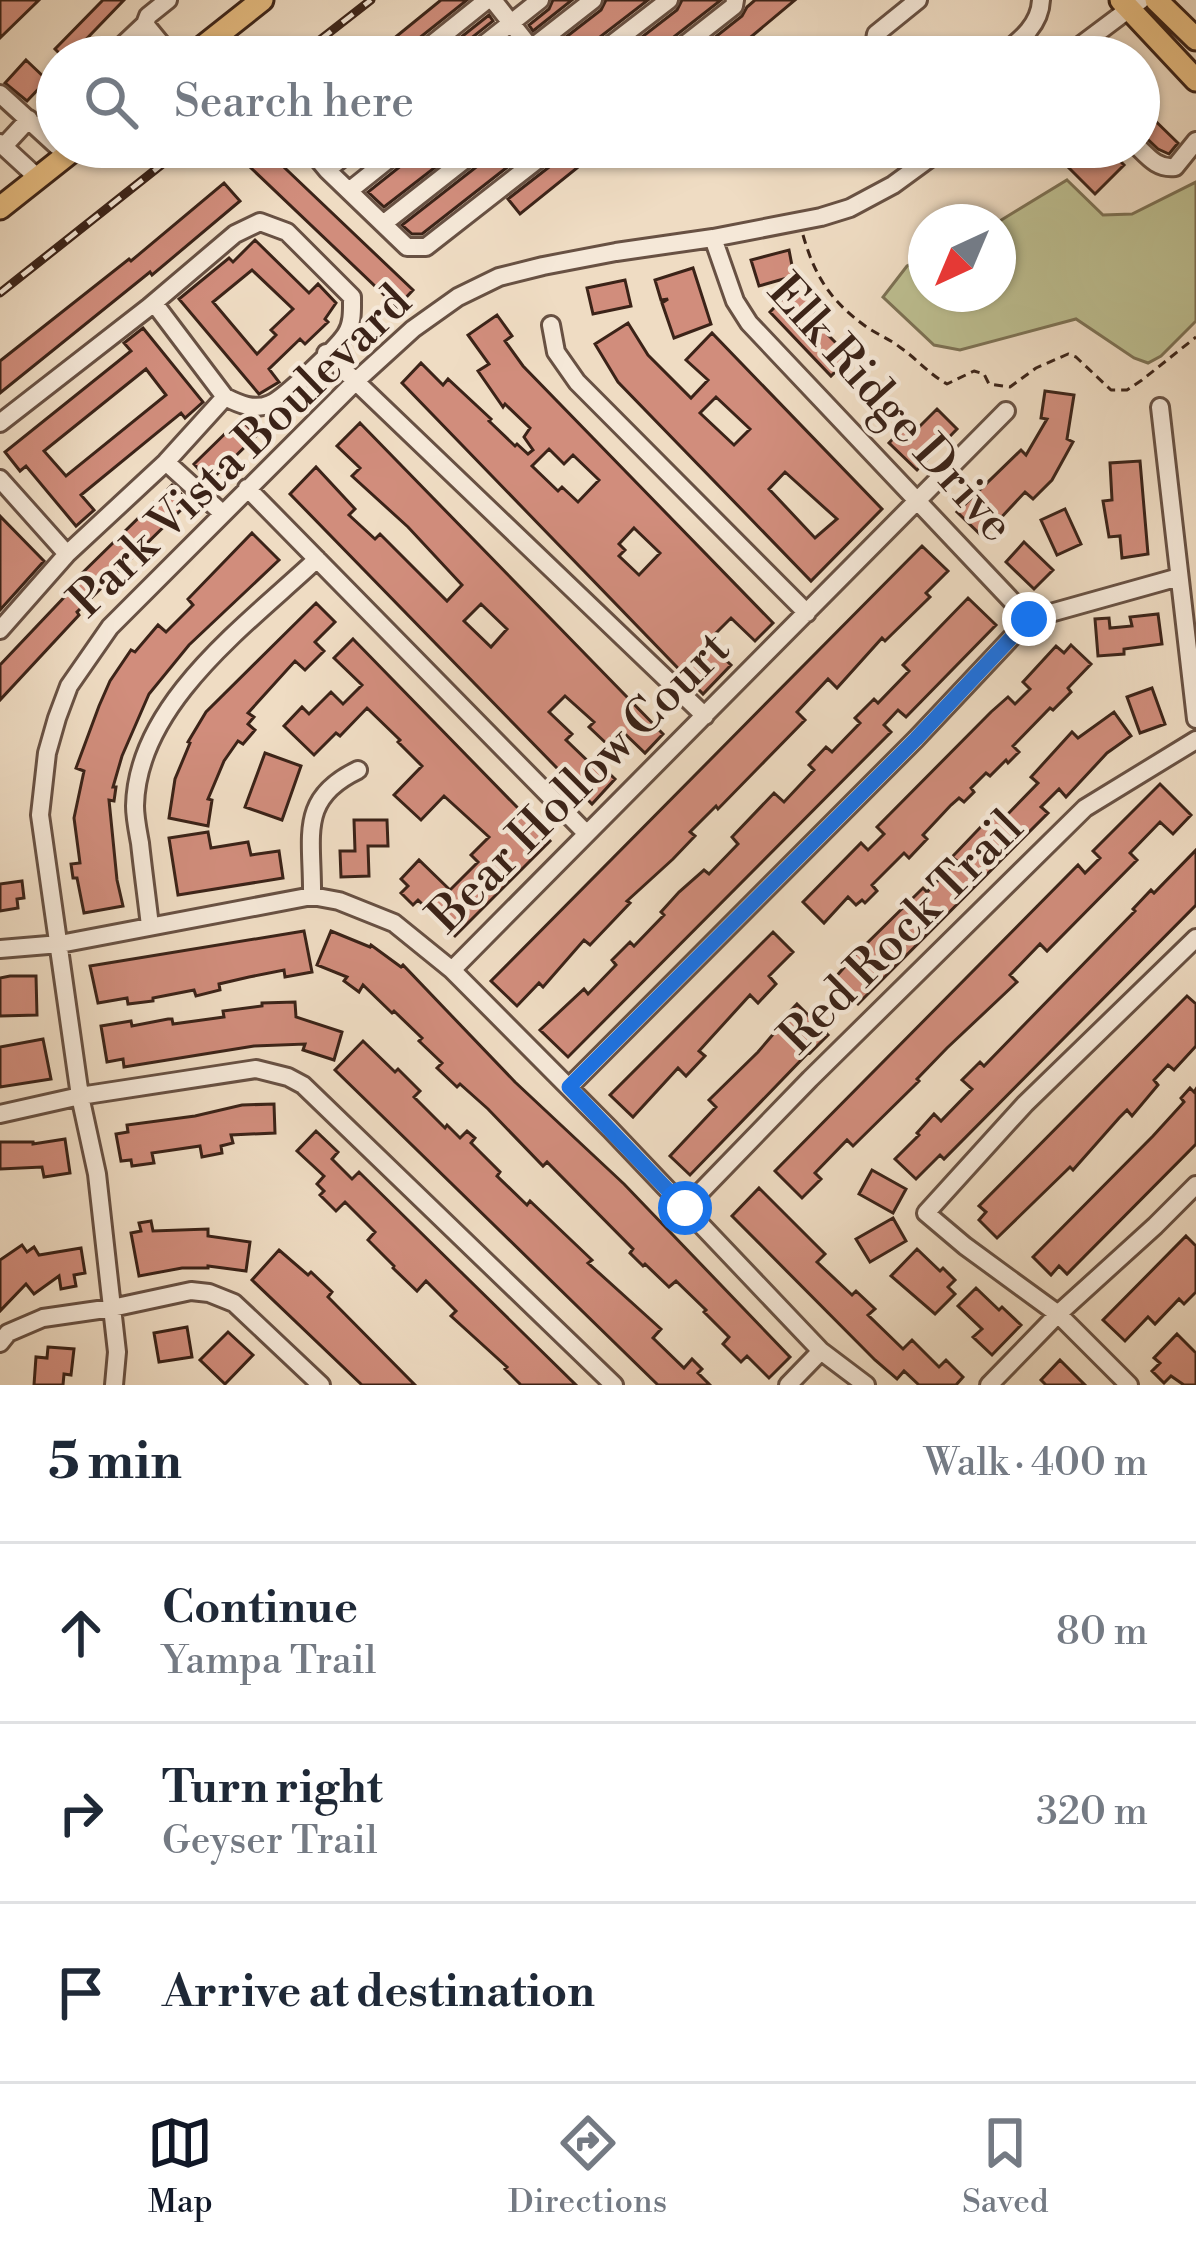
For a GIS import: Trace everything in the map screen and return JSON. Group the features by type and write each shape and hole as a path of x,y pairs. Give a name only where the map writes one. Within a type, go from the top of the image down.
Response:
{"main road":[{"path":"217,36 262,0"},
{"path":"1156,0 1196,39"},
{"path":"1130,3 1158,36"},
{"path":"1160,38 1196,80"},
{"path":"0,208 47,168"}],"street":[{"path":"132,36 168,0"},
{"path":"443,36 490,0 519,36"},
{"path":"494,36 539,0"},
{"path":"551,36 593,0"},
{"path":"622,36 669,0"},
{"path":"696,36 734,6 735,0"},
{"path":"876,36 918,0"},
{"path":"1023,36 1038,20 1041,0"},
{"path":"1090,36 1130,3"},
{"path":"145,24 155,36"},
{"path":"0,94 36,125"},
{"path":"36,121 2,145 38,178"},
{"path":"1160,165 1175,167 1196,141"},
{"path":"330,168 407,248 426,247 527,168"},
{"path":"349,191 378,168"},
{"path":"383,224 454,168"},
{"name":"Park Vista Boulevard","path":"114,1385 117,1352 97,1174 80,1096 40,815 46,753 69,686 110,627 247,488 413,328 458,297 499,277 850,208 915,168"},
{"path":"0,423 236,234 260,222 287,232 352,297 352,317 346,334 287,392 268,406 244,407 225,397 154,303"},
{"name":"Elk Ridge Drive","path":"713,238 735,301 749,323 1029,619"},
{"path":"551,326 556,352 577,382 807,613"},
{"path":"326,353 705,716"},
{"path":"1,628 67,554 166,462 225,397"},
{"path":"1160,407 1196,718"},
{"name":"Bear Hollow Court","path":"0,949 60,944 312,896 339,901 394,923 458,976 586,833 1006,411"},
{"path":"166,462 222,513"},
{"path":"0,479 67,554"},
{"path":"247,488 586,833"},
{"path":"150,926 135,806 142,763 155,733 198,670 317,559"},
{"path":"569,1087 1029,619 1179,577"},
{"name":"Red Rock Trail","path":"685,1208 1085,808 1196,740"},
{"path":"312,896 313,812 330,786 358,770"},
{"path":"1129,1385 1058,1314 926,1213 1024,1104 1196,938"},
{"path":"458,976 821,1351 866,1385"},
{"path":"0,1114 80,1096 256,1069 303,1084 614,1385"},
{"path":"989,1385 1196,1185"},
{"path":"0,1342 23,1324 43,1318 191,1291 209,1293 234,1303 320,1385"},
{"path":"788,1385 821,1351"}],"path":[{"path":"800,221 813,269 823,285 867,327 947,384 974,371 984,374 988,384 1010,387 1036,368 1068,354 1111,390 1127,390 1196,337"}],"green space":[{"path":"1067,180 1103,215 1132,214 1196,182 1196,321 1148,363 1076,319 960,350 934,345 883,297 908,266 908,312 1016,312 1016,211"}],"building":[{"path":"0,0 39,0 0,38"},
{"path":"103,0 124,0 89,36 68,36"},
{"path":"441,0 467,0 422,36 397,36"},
{"path":"553,0 572,0 533,31 529,25"},
{"path":"606,0 648,0 601,36 567,36 601,10"},
{"path":"682,0 721,0 675,36 643,36 677,10"},
{"path":"755,0 795,0 752,36 717,36"},
{"path":"489,15 493,21 474,36 462,36"},
{"path":"26,60 36,70 36,92 27,101 5,83"},
{"path":"1160,125 1178,143 1169,154 1160,150"},
{"path":"251,168 285,168 413,290 397,307"},
{"path":"398,168 434,168 384,207 368,192"},
{"path":"475,168 506,168 422,234 412,234 402,225"},
{"path":"548,168 577,168 520,214 508,199"},
{"path":"1069,168 1121,168 1095,194"},
{"path":"224,183 240,201 0,393 0,361"},
{"path":"255,240 309,293 318,284 336,303 325,319 328,322 305,344 300,339 269,369 279,382 259,394 179,299 229,258 233,262","holes":["252,270 293,309 271,330 276,335 257,354 213,302"]},
{"path":"789,250 794,276 759,286 751,260"},
{"path":"693,268 711,324 674,338 662,303 668,299 661,300 655,280"},
{"path":"625,280 631,306 593,314 587,288"},
{"path":"795,286 814,304 810,308 832,330 828,335 850,357 831,376 770,312"},
{"path":"497,315 512,336 505,341 523,366 773,623 755,641 731,618 707,642 731,665 703,694 402,383 421,363 443,385 448,379 528,454 533,450 524,437 530,428 505,404 503,407 478,371 489,364 468,335","holes":["549,449 564,464 573,455 599,480 578,502 562,487 558,491 532,466","634,528 660,553 639,575 619,556 625,550 619,544"]},
{"path":"628,323 648,355 691,398 708,380 686,360 712,333 882,509 811,581 618,382 595,344","holes":["716,397 750,429 734,445 700,413","785,472 837,519 815,538 769,489"]},
{"path":"143,328 203,402 185,418 181,413 81,495 94,510 76,526 26,466 20,471 5,452 131,351 124,343","holes":["146,369 166,395 66,476 44,451"]},
{"path":"1045,391 1074,395 1067,439 1073,442 1052,480 1033,499 1025,492 983,537 957,512 1021,450 1026,455 1047,419 1041,418"},
{"path":"937,409 957,429 917,470 889,443 907,424 915,431"},
{"path":"240,419 257,435 210,481 194,464"},
{"path":"360,423 663,734 645,753 622,731 608,745 589,727 594,722 565,696 549,712 572,734 566,740 615,779 592,804 290,494 316,467 355,509 349,515 375,539 380,534 447,601 462,585 352,476 360,468 337,446","holes":["481,604 507,629 491,647 464,621"]},
{"path":"1140,461 1148,554 1122,558 1120,536 1109,537 1103,501 1112,500 1110,463"},
{"path":"172,485 189,502 77,612 0,700 0,665 71,590 68,587"},
{"path":"1065,509 1081,544 1057,555 1041,520"},
{"path":"0,516 44,561 0,610"},
{"path":"252,533 279,560 189,645 149,694 122,756 114,801 109,800 123,906 84,913 71,864 80,863 74,818 84,771 76,768 110,681 131,650 135,652 158,625 166,632 193,605 188,599"},
{"path":"1024,542 1053,570 1034,589 1006,562"},
{"path":"922,546 948,571 926,593 930,597 885,641 882,638 837,688 828,679 797,712 805,720 690,832 695,836 627,901 630,903 590,945 584,940 543,987 539,983 517,1006 491,981"},
{"path":"968,598 996,625 906,717 898,710 884,725 891,732 568,1057 540,1030 584,989 588,994 616,965 612,960 630,942 634,946 679,892 704,870 709,874 738,844 732,837 774,793 784,802 814,770 809,765 826,747 832,752 860,723 855,718 874,699 878,703 909,671 903,665"},
{"path":"316,603 335,622 315,642 324,651 305,670 295,661 248,713 254,717 248,724 255,730 243,744 238,741 224,761 208,799 212,800 208,826 169,818 175,779 188,742 206,712"},
{"path":"1158,614 1162,644 1098,656 1095,619 1109,618 1110,628 1132,626 1130,617"},
{"path":"353,639 550,841 455,936 418,900 413,905 401,893 408,886 401,879 419,860 450,890 478,862 471,855 489,837 444,796 421,820 394,795 422,766 367,708 314,755 284,726 302,707 309,714 331,692 343,704 362,685 334,658"},
{"path":"1071,645 1091,664 1068,688 1071,692 1013,746 1019,752 990,776 986,773 964,802 959,798 951,805 909,858 904,853 872,885 877,891 865,903 856,905 848,897 824,923 803,902 861,843 868,850 884,834 877,827 991,712 1008,697 1015,704 1030,689 1023,682 1056,646 1064,653"},
{"path":"1152,688 1165,724 1140,733 1127,697"},
{"path":"1114,712 1131,736 1107,753 1066,797 1059,789 1041,807 1048,813 858,1004 833,980 923,888 927,892 957,861 952,857 995,812 1003,819 1038,783 1031,777 1072,732 1078,738"},
{"path":"265,753 301,766 282,820 245,807"},
{"path":"1160,784 1191,815 1173,834 1160,822 1130,853 1137,860 1047,951 1040,944 1010,975 1017,982 853,1146 847,1140 815,1173 821,1179 802,1198 775,1171 1078,865 1085,873 1100,858 1093,851"},
{"path":"354,820 387,820 388,846 368,846 369,876 341,877 340,851 355,851"},
{"path":"208,832 211,848 248,842 251,855 279,851 283,878 178,895 169,838"},
{"path":"1196,850 1196,905 944,1159 940,1155 916,1179 895,1159 934,1114 941,1121 972,1089 962,1080 980,1062 984,1066 1151,890 1154,893"},
{"path":"22,881 24,898 17,899 18,908 0,911 0,884"},
{"path":"304,931 312,972 285,977 284,970 249,977 196,996 194,990 153,1001 128,1004 127,998 98,1003 90,966"},
{"path":"331,931 371,945 403,965 790,1357 769,1378 747,1356 741,1362 723,1344 729,1337 706,1310 676,1281 669,1287 643,1266 630,1253 633,1249 547,1162 543,1166 488,1109 437,1068 442,1063 394,1011 363,985 359,992 344,981 347,977 317,965"},
{"path":"773,932 793,952 769,976 776,984 758,1003 750,995 699,1051 705,1056 686,1076 678,1068 633,1117 610,1095"},
{"path":"36,976 37,1015 0,1016 0,978"},
{"path":"1187,996 1196,1004 1196,1046 1174,1070 1168,1065 1154,1080 1158,1085 1132,1116 1127,1110 1073,1170 1070,1167 997,1238 979,1220 986,1212 979,1206"},
{"path":"295,1002 296,1017 342,1032 334,1060 303,1050 305,1044 254,1046 124,1067 123,1059 107,1062 101,1026 168,1019 173,1024 224,1017 223,1011 262,1003"},
{"path":"797,1004 828,1035 690,1175 670,1156 716,1107 709,1100 758,1052"},
{"path":"43,1039 51,1079 0,1087 0,1047"},
{"path":"363,1041 420,1091 414,1097 445,1128 447,1125 460,1138 467,1131 475,1138 471,1143 500,1172 497,1176 592,1260 588,1263 661,1329 653,1338 684,1368 692,1359 710,1385 658,1385 335,1070"},
{"path":"1190,1088 1196,1089 1196,1144 1067,1274 1059,1266 1051,1275 1033,1257 1153,1136 1184,1102 1181,1098"},
{"path":"274,1104 275,1133 231,1135 233,1143 221,1146 222,1153 202,1157 200,1146 152,1153 154,1163 132,1166 131,1160 121,1161 116,1134 128,1132 127,1125"},
{"path":"316,1131 338,1152 332,1159 352,1179 359,1172 576,1385 521,1385 451,1316 456,1311 426,1281 417,1291 393,1268 368,1240 375,1232 345,1202 336,1211 320,1195 324,1191 317,1184 324,1176 297,1151"},
{"path":"65,1139 70,1173 44,1177 42,1167 0,1169 0,1142"},
{"path":"872,1170 906,1189 893,1213 859,1194"},
{"path":"759,1188 825,1254 817,1262 852,1295 856,1291 875,1309 868,1315 903,1349 912,1340 939,1367 946,1360 963,1377 956,1385 919,1385 904,1371 897,1379 875,1360 732,1216"},
{"path":"893,1218 906,1241 870,1262 856,1239"},
{"path":"151,1221 153,1231 208,1229 208,1236 250,1242 246,1271 208,1266 139,1276 131,1233 141,1231 139,1223"},
{"path":"1186,1236 1196,1246 1196,1292 1184,1304 1179,1299 1155,1324 1148,1317 1125,1341 1103,1320"},
{"path":"22,1245 27,1252 34,1247 39,1255 81,1248 85,1273 74,1275 76,1286 61,1289 59,1276 34,1294 26,1284 0,1311 0,1260"},
{"path":"917,1249 955,1280 948,1287 955,1294 935,1314 891,1276"},
{"path":"279,1250 332,1292 328,1297 415,1385 362,1385 252,1280"},
{"path":"976,1288 1021,1325 992,1355 973,1337 982,1329 958,1306"},
{"path":"187,1327 192,1357 159,1362 154,1333"},
{"path":"228,1332 253,1355 225,1384 200,1360"},
{"path":"1177,1334 1196,1353 1196,1385 1184,1385 1171,1376 1164,1383 1152,1371 1160,1363 1154,1358"},
{"path":"48,1347 74,1349 71,1375 64,1374 63,1385 34,1385 36,1357 47,1358"},
{"path":"1060,1360 1085,1385 1046,1385 1041,1380"}],"railway":[{"path":"325,36 371,0"},
{"path":"0,293 158,168"}],"route":[{"path":"685,1208 569,1087 1029,619"}]}
